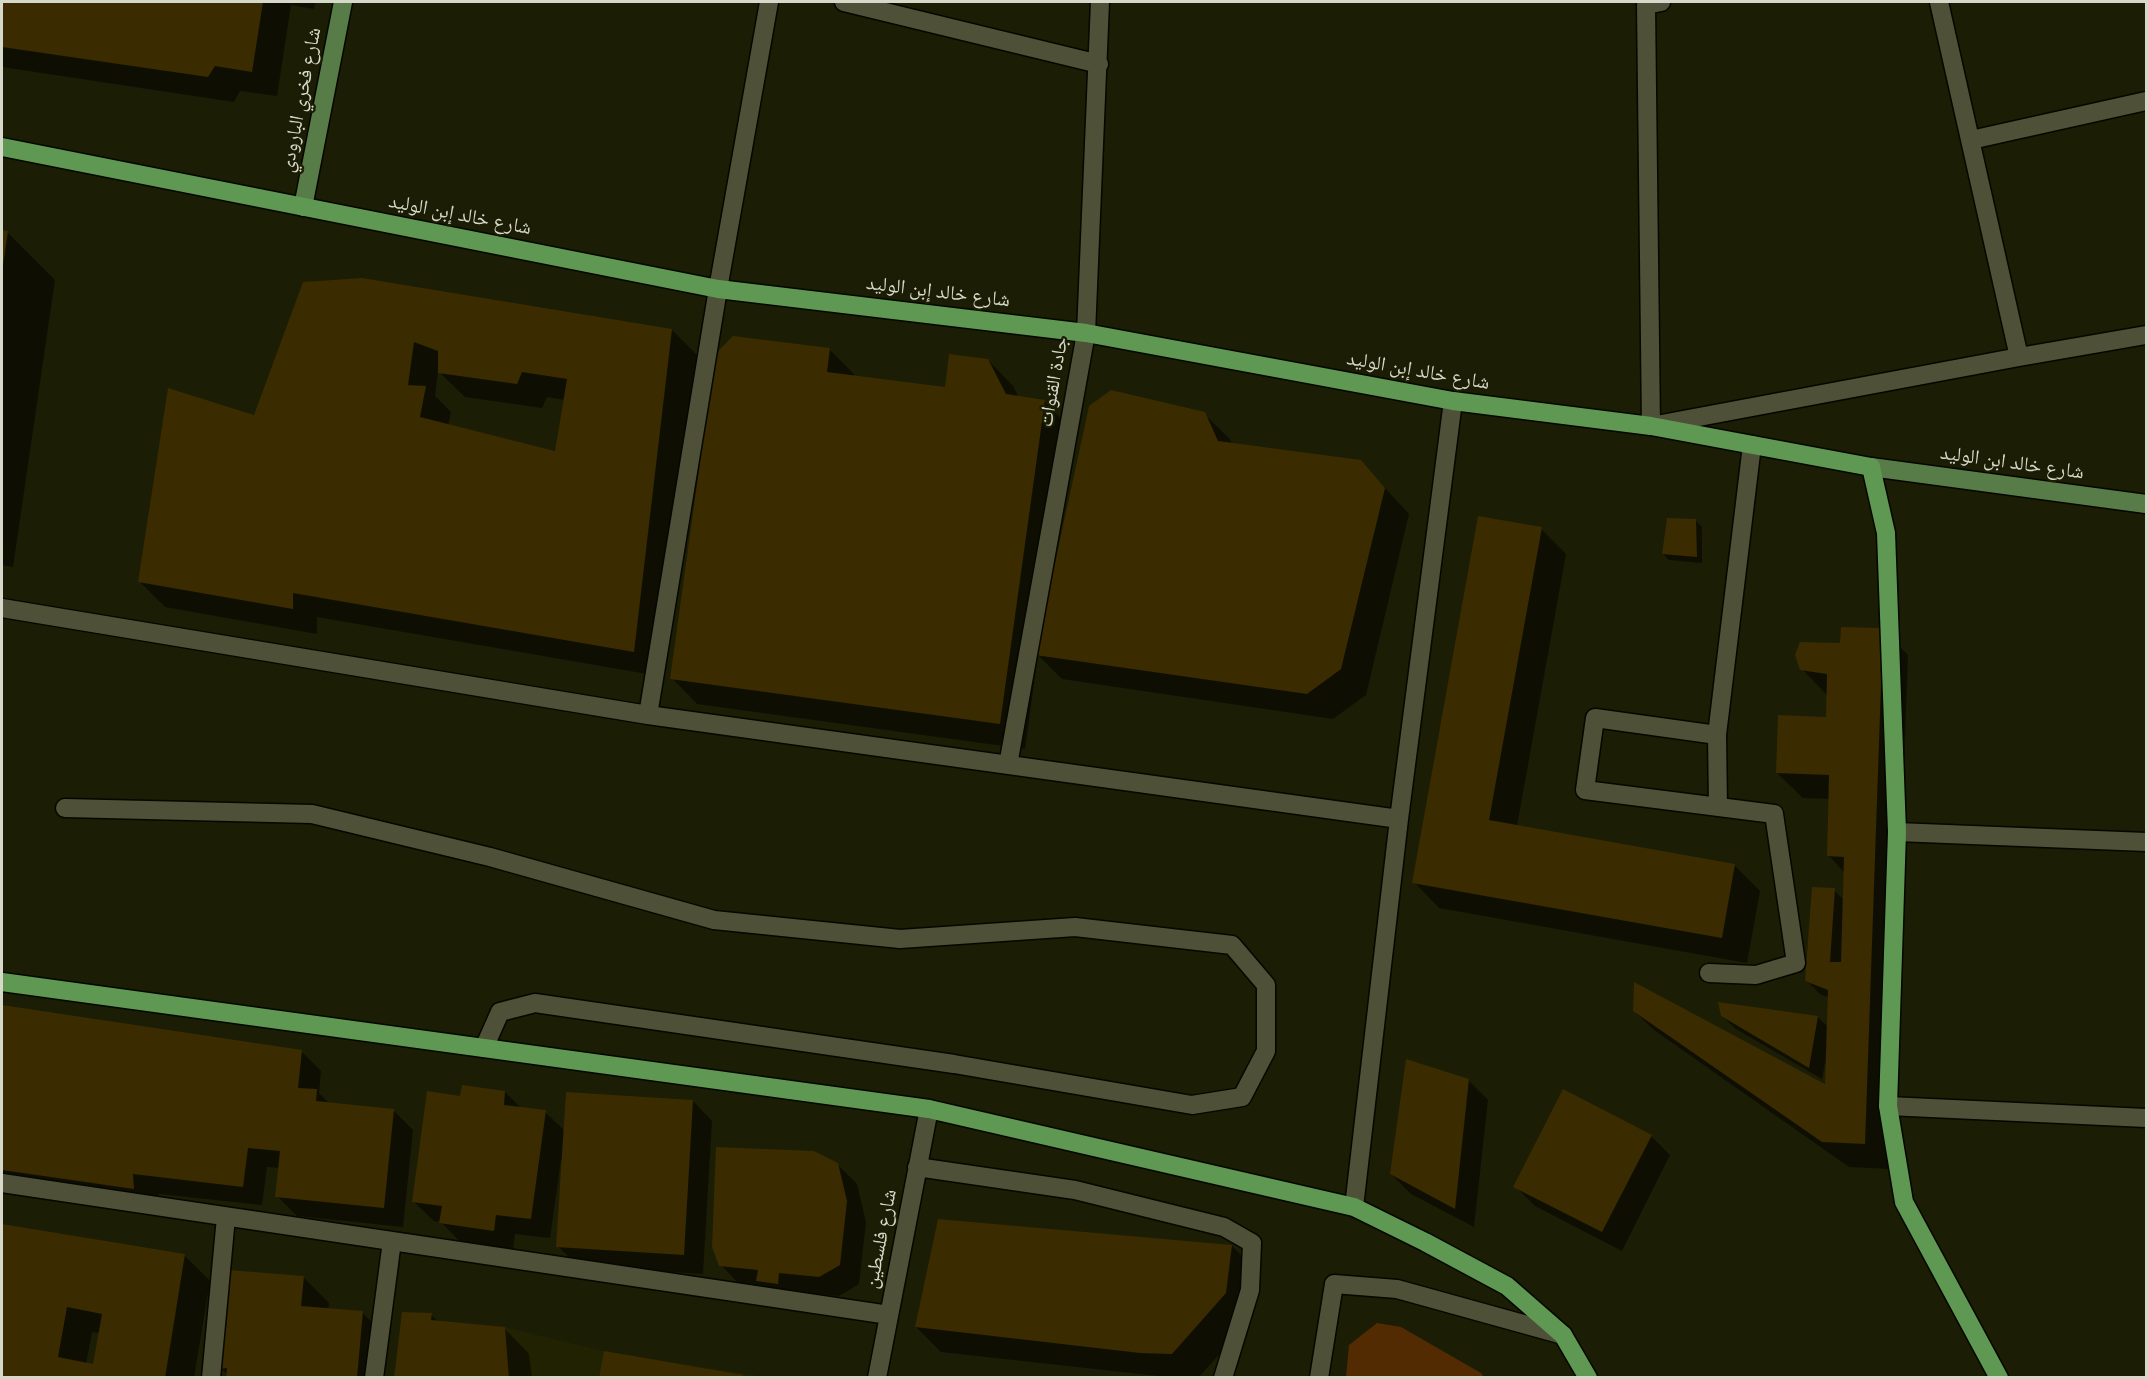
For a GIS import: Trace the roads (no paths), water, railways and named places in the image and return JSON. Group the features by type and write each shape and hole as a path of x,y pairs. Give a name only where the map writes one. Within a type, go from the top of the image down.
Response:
{"highway":[{"name":"شارع خالد إبن الوليد","path":"2,147 718,289 1086,333 1453,401 1651,426 1872,466"},
{"path":"1872,466 1886,533 1896,832 1888,1106 1904,1202 1999,1377"},
{"path":"2,982 929,1109 1354,1207 1507,1286 1563,1335 1588,1377"}],"main road":[{"name":"شارع فخري البارودي","path":"303,207 343,2"},
{"name":"شارع خالد ابن الوليد","path":"1872,466 2146,504"}],"street":[{"path":"648,715 718,289 769,2"},
{"path":"844,2 919,10 1099,64"},
{"name":"جادة القنوات","path":"1008,765 1086,333 1100,2"},
{"path":"1661,2 1646,5 1651,426 2146,335"},
{"path":"1939,2 2019,357"},
{"path":"1971,140 2146,101"},
{"path":"1354,1207 1399,819 1453,401"},
{"path":"1718,807 1717,735 1752,445"},
{"path":"2,608 648,715 1399,819"},
{"path":"1709,973 1756,975 1796,963 1774,814 1585,790 1595,717 1717,735"},
{"path":"65,808 312,814 490,857 714,920 900,939 1075,927 1232,945 1266,985 1266,1051 1242,1097 1192,1105 954,1064 535,1003 500,1012 484,1048"},
{"path":"1896,832 2146,842"},
{"path":"1888,1106 2146,1118"},
{"name":"شارع فلسطين","path":"877,1377 929,1109"},
{"path":"918,1167 1075,1190 1224,1227 1252,1243 1250,1290 1222,1377"},
{"path":"2,1183 889,1315"},
{"path":"211,1377 226,1216"},
{"path":"374,1377 392,1241"},
{"path":"1319,1377 1334,1284 1397,1289 1563,1335"}]}
